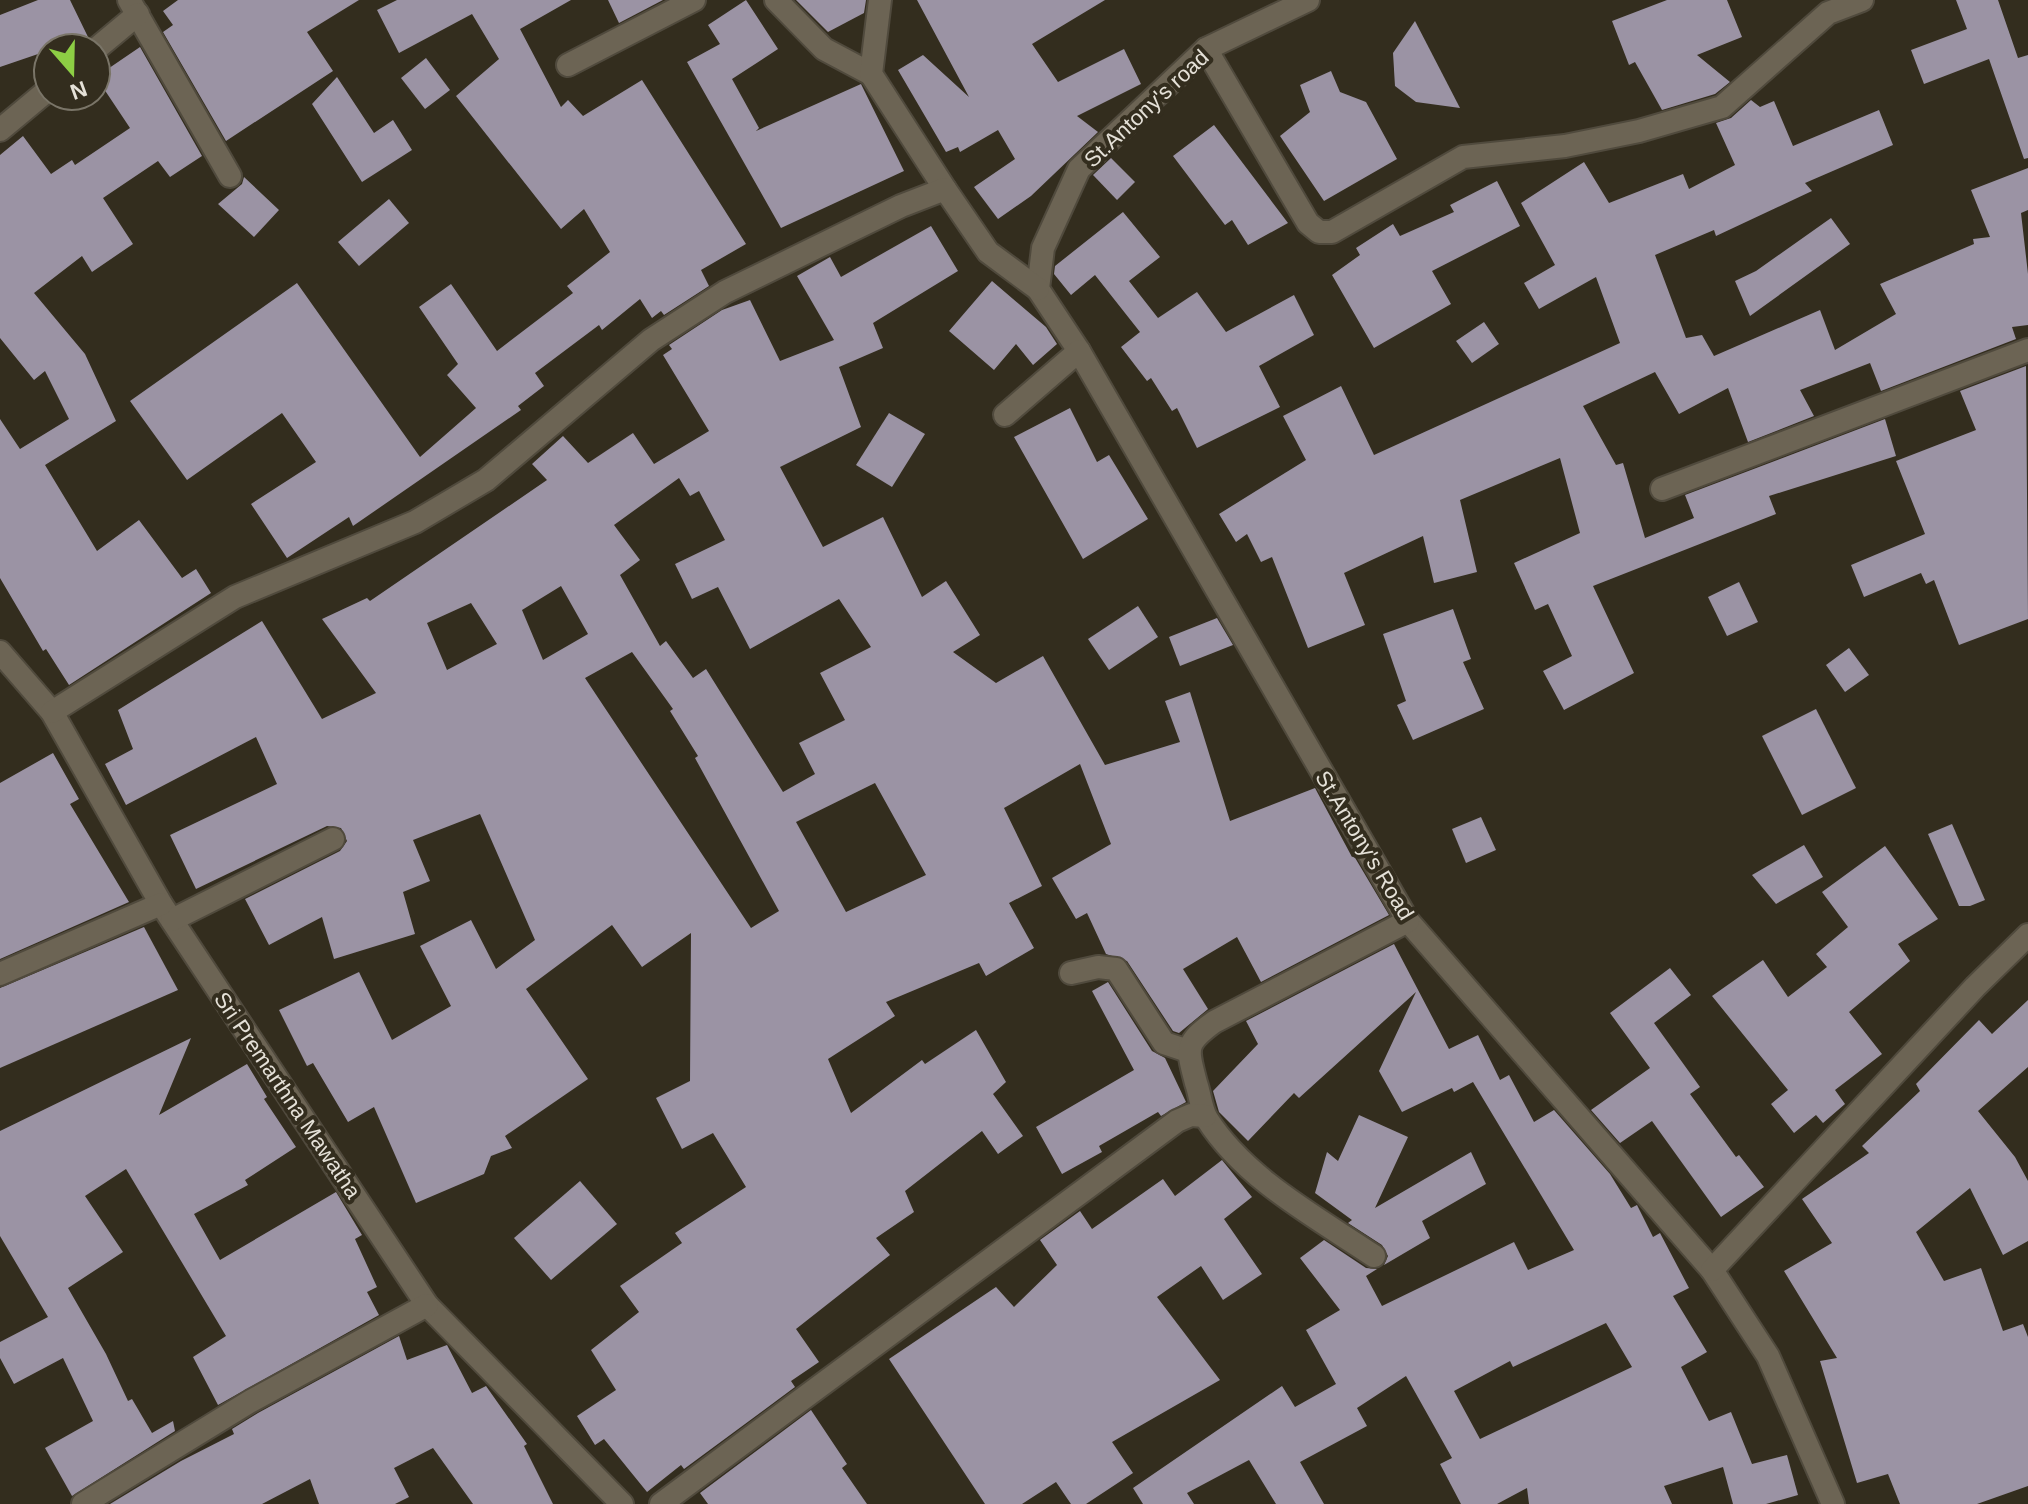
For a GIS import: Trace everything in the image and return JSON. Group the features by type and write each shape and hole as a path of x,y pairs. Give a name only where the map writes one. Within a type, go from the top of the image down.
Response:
{"street":[{"path":"568,65 694,0"},
{"path":"776,0 824,49 871,74 988,252 1038,289 1079,351 1005,415"},
{"path":"871,74 880,0"},
{"name":"St.Antony's road","path":"1038,289 1043,248 1079,169 1206,49 1308,0"},
{"path":"1206,49 1308,223 1319,232 1332,232 1463,157 1565,146 1639,131 1722,107 1828,13 1862,0"},
{"path":"111,32 134,7 230,176"},
{"path":"0,130 32,103"},
{"path":"52,712 235,597 415,522 486,480 651,340 725,292 901,206 945,189"},
{"path":"1662,489 2028,350"},
{"name":"St.Antony's Road","path":"1079,351 1408,921 1712,1270 1768,1356 1833,1504"},
{"name":"Sri Premarthna Mawatha","path":"0,652 52,712 167,912 427,1305 622,1504"},
{"path":"0,974 167,912 333,839"},
{"path":"1374,1256 1272,1186 1228,1146 1205,1116 1188,1051 1193,1037 1214,1022 1408,921"},
{"path":"1712,1270 1975,987 2028,935"},
{"path":"1071,973 1098,967 1116,969 1164,1043 1188,1051"},
{"path":"661,1504 1177,1121 1191,1115 1205,1116"},
{"path":"83,1504 251,1401 427,1305"}],"building":[{"path":"38,0 70,0 86,32 32,32 32,56 0,67 0,15"},
{"path":"178,0 359,0 307,32 333,71 226,141 163,32 173,25 163,11"},
{"path":"397,0 571,0 520,29 561,107 568,100 583,116 642,80 746,244 701,270 709,286 664,315 661,311 652,318 640,299 602,330 599,325 535,373 544,386 518,406 521,410 353,526 349,517 287,558 251,504 316,462 282,413 187,480 130,401 297,283 420,457 476,408 447,375 458,364 419,307 451,284 497,351 573,293 567,286 610,252 584,209 561,229 456,96 499,59 472,14 399,53 377,10"},
{"path":"608,0 663,0 619,23"},
{"path":"746,0 778,49 732,79 759,128 756,131 861,84 904,171 781,228 687,62 720,44 708,25"},
{"path":"796,0 866,0 864,13 828,32"},
{"path":"917,0 1105,0 1032,44 1058,82 1124,49 1141,84 1077,116 1098,132 1031,196 998,219 974,187 1015,159 998,130 960,152 958,147 946,152 898,70 923,55 969,97"},
{"path":"1667,0 1727,0 1742,37 1697,55 1730,82 1715,94 1662,110 1635,62 1629,65 1612,21"},
{"path":"1956,0 1998,0 2018,58 2028,55 2028,158 2024,159 1989,59 1924,84 1911,50 1967,29"},
{"path":"1415,21 1460,108 1416,102 1395,86 1393,53"},
{"path":"140,47 202,156 170,177 158,161 103,198 133,244 92,272 82,256 34,293 85,354 116,421 45,465 97,551 139,520 182,578 196,569 211,593 69,685 46,649 43,651 0,578 0,419 20,449 69,419 45,371 34,380 0,338 0,155 23,136 51,174 72,160 75,165 130,128 112,101 112,66"},
{"path":"426,58 450,90 425,109 401,78"},
{"path":"1331,71 1340,92 1366,102 1397,159 1324,201 1280,136 1310,112 1300,85"},
{"path":"337,77 374,133 393,120 412,150 362,182 312,104"},
{"path":"1751,100 1760,107 1774,101 1793,146 1879,110 1893,145 1805,183 1812,191 1716,236 1714,230 1655,255 1686,338 1702,335 1714,356 1820,310 1835,350 1896,314 1880,284 1974,244 1973,239 1990,237 1971,190 2028,168 2028,210 2021,213 2028,274 2028,325 2012,327 2016,339 1881,391 1870,363 1800,390 1814,416 1748,442 1728,388 1679,414 1655,372 1583,406 1616,465 1623,463 1645,538 1694,518 1685,495 1885,419 1896,456 1769,496 1776,514 1593,586 1634,673 1564,710 1543,671 1572,656 1548,604 1535,610 1514,563 1580,533 1560,458 1460,500 1477,572 1434,583 1423,536 1344,573 1365,625 1308,648 1272,557 1261,562 1247,534 1236,542 1219,514 1306,460 1283,416 1341,386 1374,455 1620,343 1596,277 1539,309 1524,283 1555,265 1521,203 1584,162 1609,203 1683,174 1689,189 1735,165 1716,123 1731,118"},
{"path":"1214,125 1288,223 1248,245 1232,220 1225,225 1173,156"},
{"path":"1111,158 1135,182 1117,200 1093,175"},
{"path":"244,177 279,210 254,237 218,204 242,184"},
{"path":"1497,181 1520,226 1432,271 1451,304 1374,348 1332,275 1360,255 1356,248 1393,224 1400,236 1454,212 1450,205"},
{"path":"389,199 409,223 359,266 338,242"},
{"path":"1123,212 1160,257 1129,281 1158,318 1197,292 1226,332 1294,295 1314,335 1259,366 1280,407 1197,448 1177,408 1172,411 1151,378 1147,381 1121,347 1140,332 1095,275 1071,295 1054,274 1055,266"},
{"path":"1831,218 1850,244 1750,316 1735,281 1756,271"},
{"path":"931,226 958,271 873,323 883,348 839,367 861,427 780,467 823,547 883,517 922,597 946,581 980,635 953,652 996,683 1043,656 1105,765 1180,742 1165,701 1190,692 1230,821 1315,788 1352,857 1389,915 1261,982 1237,937 1183,969 1208,1009 1179,1033 1173,1031 1127,961 1106,954 1087,913 1076,919 1052,878 1111,844 1080,764 1004,808 1042,886 1009,903 1034,948 986,976 979,963 886,1002 895,1016 828,1059 851,1113 922,1060 925,1064 976,1030 1006,1082 993,1094 1023,1136 998,1154 982,1131 905,1191 914,1212 876,1238 890,1255 796,1329 819,1362 791,1381 795,1387 684,1469 681,1465 647,1492 604,1439 595,1445 577,1416 616,1390 591,1350 639,1312 620,1286 682,1243 675,1233 746,1187 713,1133 682,1149 656,1098 690,1081 691,933 642,967 612,925 526,989 588,1079 505,1136 512,1148 491,1156 484,1174 416,1203 374,1107 348,1122 313,1063 307,1066 279,1010 359,972 392,1040 451,1006 420,946 471,920 496,969 535,940 480,814 413,840 430,881 403,892 415,934 334,959 322,917 269,945 245,899 340,851 347,841 341,828 327,826 196,889 170,835 277,784 256,737 126,805 105,764 133,749 118,710 262,621 322,719 376,693 322,619 367,598 370,601 547,480 532,464 563,436 588,463 633,433 654,464 709,431 663,355 672,349 669,345 722,310 750,300 780,361 834,340 797,276 830,257 841,277","holes":["679,478 690,496 699,491 725,540 675,564 692,599 718,587 750,649 839,599 871,647 820,673 845,720 799,743 815,774 783,792 706,669 693,678 666,641 660,646 620,575 640,560 614,525","561,586 588,634 543,660 522,610","471,603 497,644 447,670 427,623","632,652 673,709 670,711 698,756 695,758 779,911 751,928 585,678","875,783 926,875 846,912 796,822"]},
{"path":"992,281 1046,327 1057,344 1033,365 1016,344 994,370 949,331"},
{"path":"1484,322 1499,344 1472,363 1456,341"},
{"path":"2026,366 2028,619 1959,645 1934,580 1926,584 1921,573 1864,597 1851,565 1925,534 1896,461 1976,430 1960,391"},
{"path":"1070,408 1097,462 1109,455 1148,519 1083,559 1014,437"},
{"path":"889,413 925,434 892,487 856,465"},
{"path":"1739,582 1758,622 1727,636 1708,597"},
{"path":"1138,606 1158,637 1109,670 1088,639"},
{"path":"1453,609 1471,659 1463,662 1484,709 1413,740 1397,705 1406,701 1383,634"},
{"path":"1217,618 1233,645 1180,666 1169,637"},
{"path":"1849,648 1869,675 1845,692 1826,665"},
{"path":"1816,709 1856,788 1802,815 1762,736"},
{"path":"53,753 79,799 70,804 129,902 0,959 0,783"},
{"path":"1481,817 1496,850 1466,863 1452,829"},
{"path":"1952,824 1985,900 1970,906 1959,906 1928,834"},
{"path":"1804,845 1823,877 1776,904 1752,875"},
{"path":"1885,846 1938,919 1898,944 1910,961 1849,1012 1882,1054 1835,1090 1845,1104 1823,1123 1816,1115 1794,1133 1771,1104 1788,1090 1712,996 1763,960 1788,997 1827,967 1816,954 1848,927 1822,892"},
{"path":"144,927 178,990 0,1068 0,988"},
{"path":"1394,944 1449,1049 1478,1035 1500,1080 1509,1075 1534,1122 1554,1110 1610,1174 1631,1208 1637,1205 1653,1237 1660,1233 1689,1288 1673,1296 1707,1352 1681,1367 1709,1421 1731,1412 1752,1464 1787,1455 1798,1495 1766,1504 1733,1504 1723,1467 1664,1486 1672,1504 1529,1504 1527,1488 1497,1504 1461,1504 1440,1464 1452,1458 1406,1376 1357,1408 1367,1426 1300,1462 1324,1504 1276,1504 1249,1460 1187,1493 1194,1504 1143,1504 1133,1488 1282,1386 1295,1407 1336,1384 1306,1330 1340,1310 1300,1258 1324,1240 1366,1268 1377,1269 1366,1276 1382,1306 1514,1242 1528,1270 1574,1250 1473,1082 1454,1092 1452,1088 1402,1112 1379,1071 1416,992 1299,1098 1294,1093 1248,1141 1219,1112 1213,1091 1258,1044 1246,1021","holes":["1606,1323 1632,1367 1480,1439 1454,1391 1510,1361 1513,1367"]},
{"path":"1670,968 1691,995 1654,1023 1700,1087 1690,1094 1736,1157 1739,1155 1764,1187 1721,1217 1652,1121 1620,1143 1591,1110 1650,1068 1610,1013"},
{"path":"1108,982 1152,1051 1165,1058 1186,1102 1161,1116 1158,1112 1099,1146 1102,1152 1062,1174 1036,1127 1134,1070 1092,991"},
{"path":"2028,1000 2028,1067 1978,1111 2015,1157 2028,1181 2028,1241 2003,1255 1970,1188 1916,1232 1944,1281 1981,1268 2003,1331 2023,1324 2028,1337 2028,1486 1977,1504 1900,1504 1888,1474 1857,1483 1820,1361 1837,1358 1784,1271 1832,1243 1802,1199 1869,1153 1862,1146 1920,1091 1916,1084 1979,1020 1992,1034"},
{"path":"191,1038 159,1115 247,1064 267,1097 264,1099 296,1147 245,1180 248,1185 194,1214 220,1260 336,1192 362,1235 355,1239 377,1287 367,1292 379,1315 218,1405 193,1357 226,1336 126,1169 85,1196 123,1252 68,1288 106,1354 128,1401 132,1399 152,1433 173,1421 175,1431 72,1496 45,1448 93,1421 63,1358 14,1384 0,1358 0,1342 48,1317 0,1236 0,1131"},
{"path":"1359,1115 1408,1137 1375,1208 1471,1152 1486,1184 1422,1221 1430,1238 1384,1265 1388,1256 1382,1245 1348,1223 1352,1220 1315,1193 1327,1152 1338,1161"},
{"path":"1222,1160 1252,1197 1224,1219 1262,1274 1223,1300 1201,1266 1157,1297 1220,1380 1112,1442 1133,1473 1086,1504 1071,1504 1056,1482 1022,1504 985,1504 889,1359 996,1287 1014,1307 1057,1265 1040,1240 1080,1211 1092,1229 1163,1179 1175,1196"},
{"path":"580,1181 617,1224 551,1280 514,1238"},
{"path":"399,1336 407,1360 447,1345 472,1393 486,1386 527,1444 524,1446 553,1504 473,1504 433,1448 394,1468 409,1497 395,1504 319,1504 310,1479 262,1504 110,1504 181,1461 234,1434 232,1429 258,1413"},
{"path":"811,1410 847,1464 842,1468 867,1504 708,1504 700,1493"}]}
